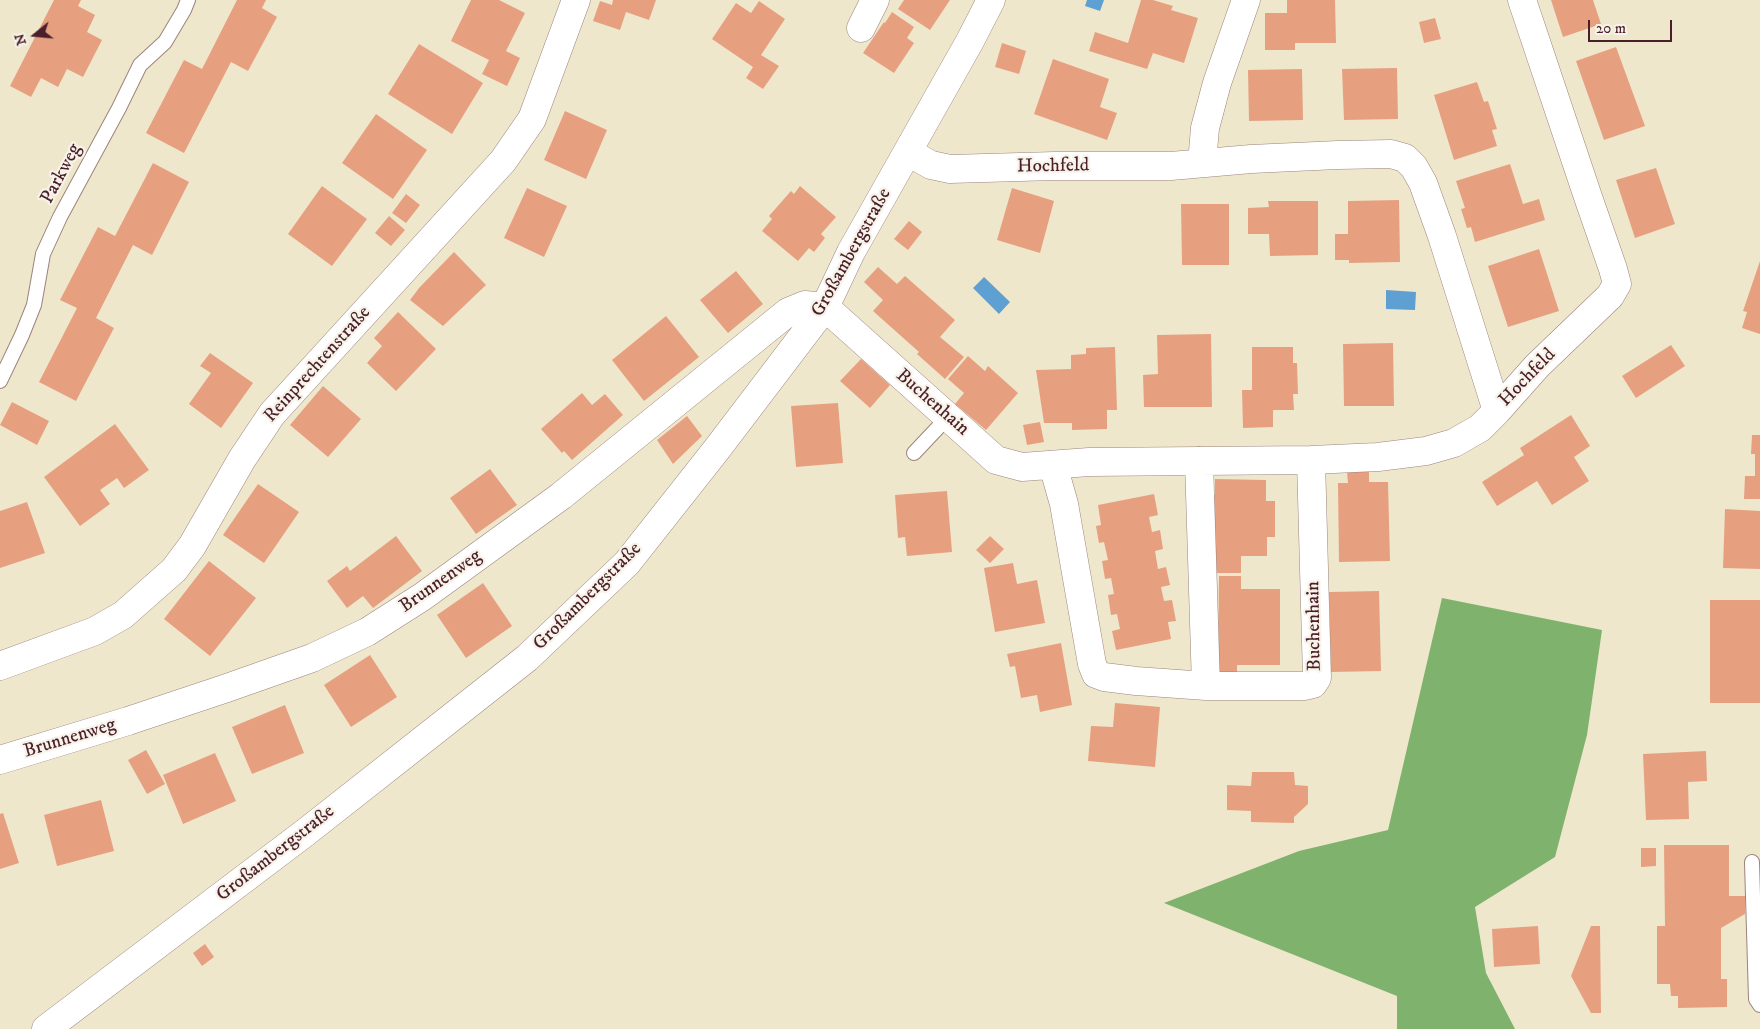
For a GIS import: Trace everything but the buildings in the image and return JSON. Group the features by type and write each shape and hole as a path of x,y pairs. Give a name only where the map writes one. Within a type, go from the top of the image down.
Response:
{"street":[{"name":"Reinprechtenstraße","path":"0,666 95,632 123,615 174,570 192,546 242,459 272,414 503,161 532,119 576,0"},
{"path":"861,28 875,0"},
{"name":"Großambergstraße","path":"46,1029 306,832 527,658 627,563 825,307 851,252 970,41 991,0"},
{"path":"1202,164 1204,128 1217,83 1246,0"},
{"name":"Hochfeld","path":"1497,411 1537,366 1610,296 1617,284 1522,0"},
{"name":"Hochfeld","path":"908,152 931,165 950,169 1055,166 1171,166 1251,159 1391,154 1405,158 1414,167 1424,183 1497,411"},
{"name":"Brunnenweg","path":"2,754 128,721 224,690 312,658 367,632 422,597 561,496 788,312 805,305 825,307"},
{"name":"Buchenhain","path":"825,307 996,460 1022,467 1089,462 1311,460 1378,457 1426,451 1454,443 1480,428 1497,411"},
{"name":"Buchenhain","path":"1053,465 1064,504 1092,664 1096,674 1128,680 1206,686 1305,686 1313,684 1317,678 1311,460"},
{"path":"1199,461 1206,686"}],"lane":[{"name":"Parkweg","path":"0,381 34,306 43,254 60,217 140,65 165,42 188,0"},
{"path":"914,453 948,417"},
{"path":"1752,862 1756,999 1760,1005"}],"green space":[{"path":"1442,598 1602,630 1587,735 1555,857 1475,907 1486,973 1515,1029 1397,1029 1397,996 1164,903 1299,851 1388,830"}],"water":[{"path":"1087,0 1104,0 1100,11 1085,6"},
{"path":"984,277 1010,302 999,314 973,288"},
{"path":"1386,290 1416,292 1415,310 1386,309"}]}
